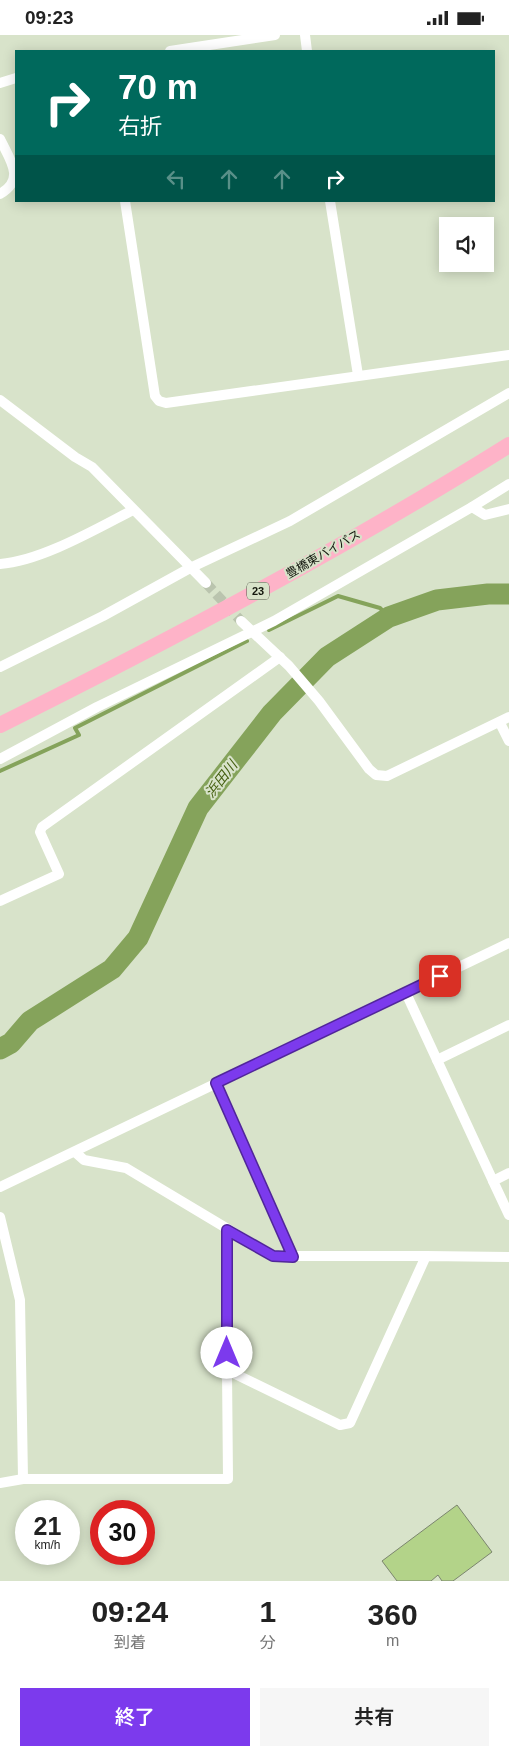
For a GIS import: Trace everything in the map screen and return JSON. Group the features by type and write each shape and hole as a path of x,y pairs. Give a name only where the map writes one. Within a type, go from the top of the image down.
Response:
{"highway":[{"name":"豊橋東バイパス","path":"0,725 108,671 301,567 509,445"}],"street":[{"path":"177,50 275,35"},
{"path":"305,35 308,50"},
{"path":"0,83 15,78"},
{"path":"0,139 15,176 13,184 0,194"},
{"path":"125,202 155,397 159,401 166,403 509,355"},
{"path":"330,202 358,375"},
{"path":"0,667 103,616 190,568 290,521 509,393"},
{"path":"0,401 92,467 133,511 206,583"},
{"path":"0,759 97,707 252,631 472,507 509,484"},
{"path":"472,507 485,515 509,509"},
{"path":"0,564 17,563 35,556 133,511"},
{"path":"241,621 289,666 319,701 369,769 376,775 387,776 504,720 509,741"},
{"path":"0,901 59,874 40,832 42,827 280,657"},
{"path":"0,1187 509,943"},
{"path":"406,993 509,1215"},
{"path":"437,1060 509,1025"},
{"path":"216,1083 293,1257"},
{"path":"75,1152 84,1160 126,1168 273,1256 509,1257"},
{"path":"493,1181 509,1173"},
{"path":"0,1217 20,1300 23,1479"},
{"path":"0,1483 23,1479 228,1479 227,1230"},
{"path":"227,1370 340,1425 350,1423 426,1256"}],"building":[{"path":"457,1505 492,1552 453,1581 442,1581 438,1575 431,1581 397,1581 382,1561"}],"waterway":[{"name":"浜田川","path":"0,1049 11,1043 30,1021 112,969 138,938 198,808 272,713 327,657 389,617 437,600 488,594 509,594"},
{"path":"269,630 338,596 380,608 389,617"},
{"path":"0,771 79,735 75,728 247,641"}],"tunnel":[{"path":"206,583 241,621"}],"route":[{"path":"227,1353 227,1230 273,1256 293,1257 216,1083 440,976"}]}
